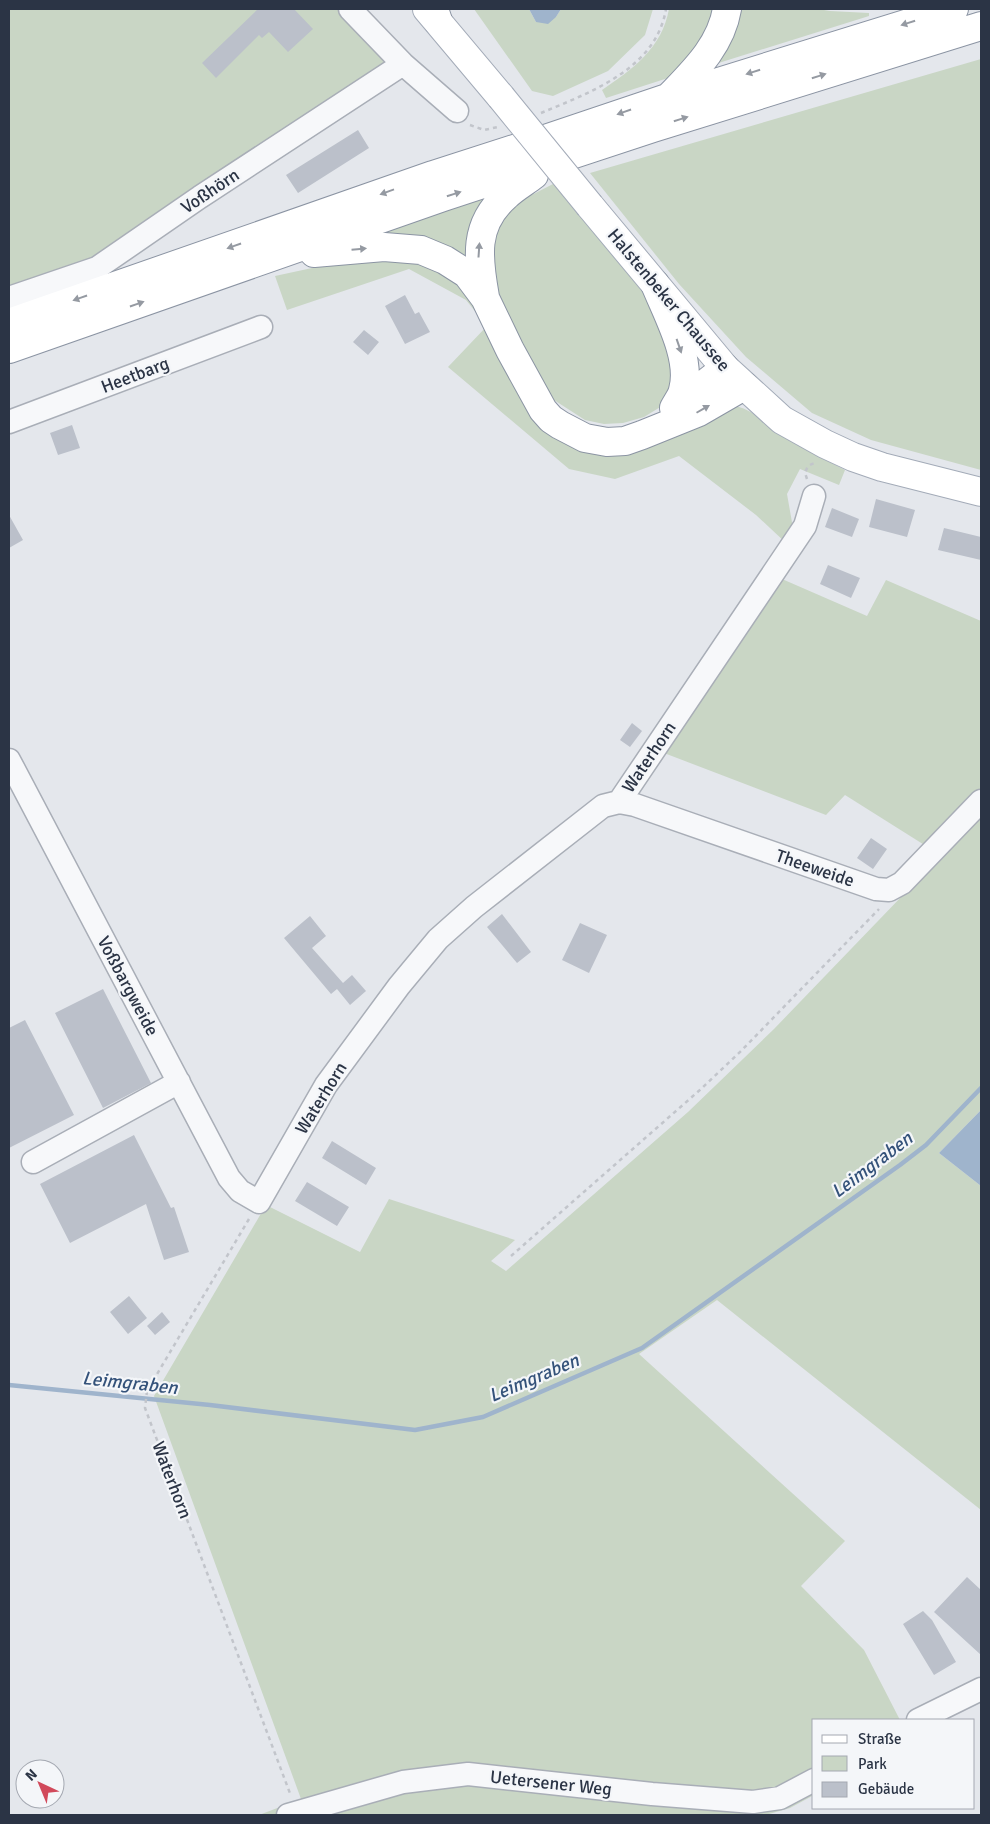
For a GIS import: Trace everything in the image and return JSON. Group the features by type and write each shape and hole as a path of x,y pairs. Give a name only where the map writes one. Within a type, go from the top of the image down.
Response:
{"main road":[{"path":"670,97 700,64 717,41 727,9"},
{"path":"9,323 433,175 670,97 954,9"},
{"name":"Halstenbeker Chaussee","path":"433,13 725,368 782,420 832,447 882,467 981,492"},
{"path":"9,349 443,197 662,125 981,26"},
{"path":"485,298 479,264 479,250 480,238 488,218 506,196 552,162"},
{"path":"276,256 384,247 421,250 445,260 467,274 485,298 537,401 551,419 570,432 585,438 596,441 625,441 699,412 744,386"},
{"path":"654,284 680,346 685,365 683,390 674,408"},
{"path":"642,435 725,368"}],"street":[{"path":"350,9 403,64 457,111"},
{"name":"Voßhörn","path":"9,298 97,268 200,196 403,64"},
{"name":"Heetbarg","path":"9,422 261,327"},
{"name":"Waterhorn","path":"259,1202 326,1085 399,986 438,939 474,907 604,806 620,802 805,526 814,496"},
{"name":"Voßbargweide","path":"9,760 229,1178 240,1191 259,1202"},
{"path":"889,890 902,883 981,801"},
{"name":"Theeweide","path":"620,802 635,805 876,889 889,890"},
{"path":"33,1162 179,1082"},
{"path":"920,1719 981,1690"},
{"name":"Uetersener Weg","path":"292,1813 403,1782 468,1774 652,1794 753,1802 780,1798 812,1781"}],"path":[{"path":"533,115 585,94 617,76 637,61 654,42 662,28 666,9"},
{"path":"457,111 471,127 484,130 502,125"},
{"path":"512,1256 701,1089 742,1050 881,907 889,890"},
{"name":"Waterhorn","path":"259,1202 147,1391 145,1408 292,1813"}],"green space":[{"path":"9,9 337,9 387,64 98,263 9,307"},
{"path":"474,9 529,9 536,22 556,17 561,9 653,9 645,35 608,71 553,96 532,91"},
{"path":"669,9 719,9 690,62 668,78 606,98 602,90 625,74 653,46 660,35"},
{"path":"734,9 818,9 869,13 869,16 709,66"},
{"path":"981,59 981,470 871,440 812,413 746,357 679,284 590,173"},
{"path":"553,184 607,236 648,295 670,338 676,378 662,406 644,417 623,423 604,424 585,420 554,400 520,344 492,285 489,257 498,222 516,203"},
{"path":"497,189 474,271 343,242"},
{"path":"413,256 445,268 472,293 578,445 736,406 749,411 793,441 845,470 839,485 800,469 787,494 793,528 786,543 756,515 679,456 615,479 569,469 448,367 487,326 466,300 409,269 287,310 275,276 363,257"},
{"path":"782,579 867,616 886,580 981,621 981,789 926,846 845,795 826,815 664,753"},
{"path":"981,814 981,1110 939,1153 981,1186 981,1510 717,1300 639,1354 845,1541 801,1586 864,1650 899,1719 812,1719 812,1796 790,1808 769,1815 259,1815 301,1799 154,1396 266,1205 360,1252 389,1199 515,1240 491,1261 506,1271 688,1112 774,1029"}],"water":[{"path":"529,9 561,9 548,24 536,22"},
{"path":"981,1110 981,1186 939,1153"}],"building":[{"path":"258,9 294,9 313,29 288,52 269,32 262,38 259,35 216,78 202,63"},
{"path":"358,130 369,148 298,193 286,175"},
{"path":"405,295 415,314 419,312 430,332 405,344 385,306"},
{"path":"364,330 379,342 368,355 353,342"},
{"path":"72,425 80,448 58,455 50,433"},
{"path":"876,499 915,510 907,537 869,527"},
{"path":"832,508 859,519 852,537 825,527"},
{"path":"9,515 23,540 9,548"},
{"path":"944,528 981,537 981,560 938,550"},
{"path":"828,565 860,578 851,598 820,584"},
{"path":"632,723 642,731 630,747 620,740"},
{"path":"871,838 887,849 873,869 857,858"},
{"path":"502,914 531,952 517,963 487,927"},
{"path":"310,916 326,936 312,948 343,983 352,975 366,991 350,1005 337,989 331,994 284,938"},
{"path":"580,923 607,935 589,973 562,960"},
{"path":"103,989 151,1083 103,1108 55,1013"},
{"path":"25,1020 74,1115 9,1148 9,1028"},
{"path":"134,1135 171,1208 174,1207 189,1252 164,1260 146,1204 70,1243 40,1184"},
{"path":"332,1141 376,1168 366,1185 322,1158"},
{"path":"307,1182 349,1207 337,1226 295,1201"},
{"path":"129,1296 147,1318 128,1334 110,1312"},
{"path":"162,1312 170,1322 155,1335 147,1326"},
{"path":"967,1577 981,1590 981,1655 934,1612"},
{"path":"923,1611 932,1620 956,1662 934,1675 903,1624"}],"waterway":[{"name":"Leimgraben","path":"9,1385 210,1405 415,1430 483,1417 642,1348 900,1165 926,1145 981,1088"}]}
